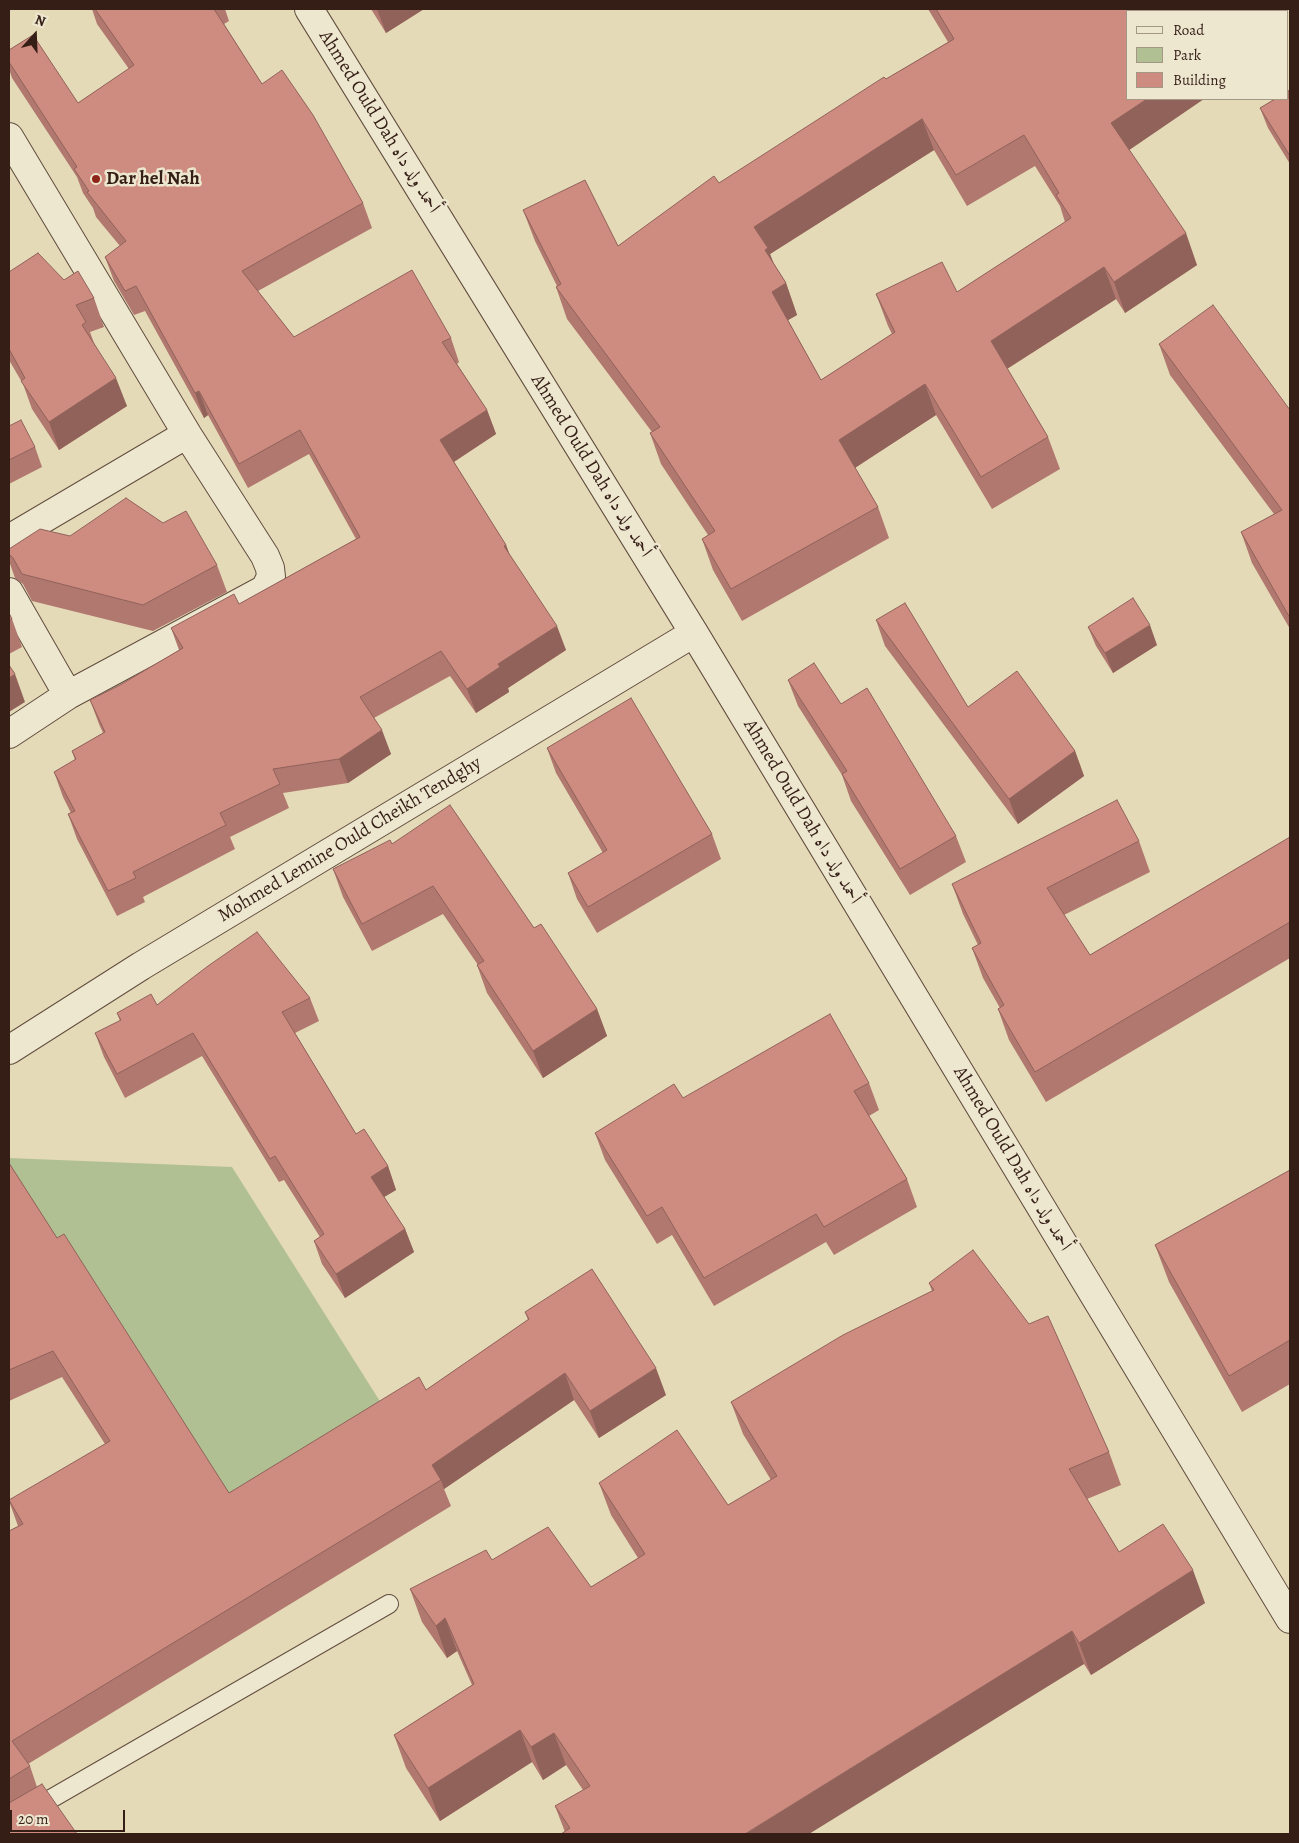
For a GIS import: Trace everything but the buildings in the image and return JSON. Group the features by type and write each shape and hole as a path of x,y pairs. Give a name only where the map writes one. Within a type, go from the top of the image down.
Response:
{"street":[{"name":"Ahmed Ould Dah أحمد ولد داه","path":"309,9 694,633 1290,1619"},
{"path":"9,137 264,556 270,568 271,577 265,589 68,695 9,734"},
{"path":"9,539 188,434"},
{"path":"9,592 68,695"},
{"name":"Mohmed Lemine Ould Cheikh Tendghy","path":"9,1050 141,966 694,633"}],"lane":[{"path":"9,1823 389,1604"}],"green space":[{"path":"9,1158 232,1167 388,1414 229,1504 9,1174"}],"place":[{"name":"Dar hel Nah","path":"96,179"}]}
